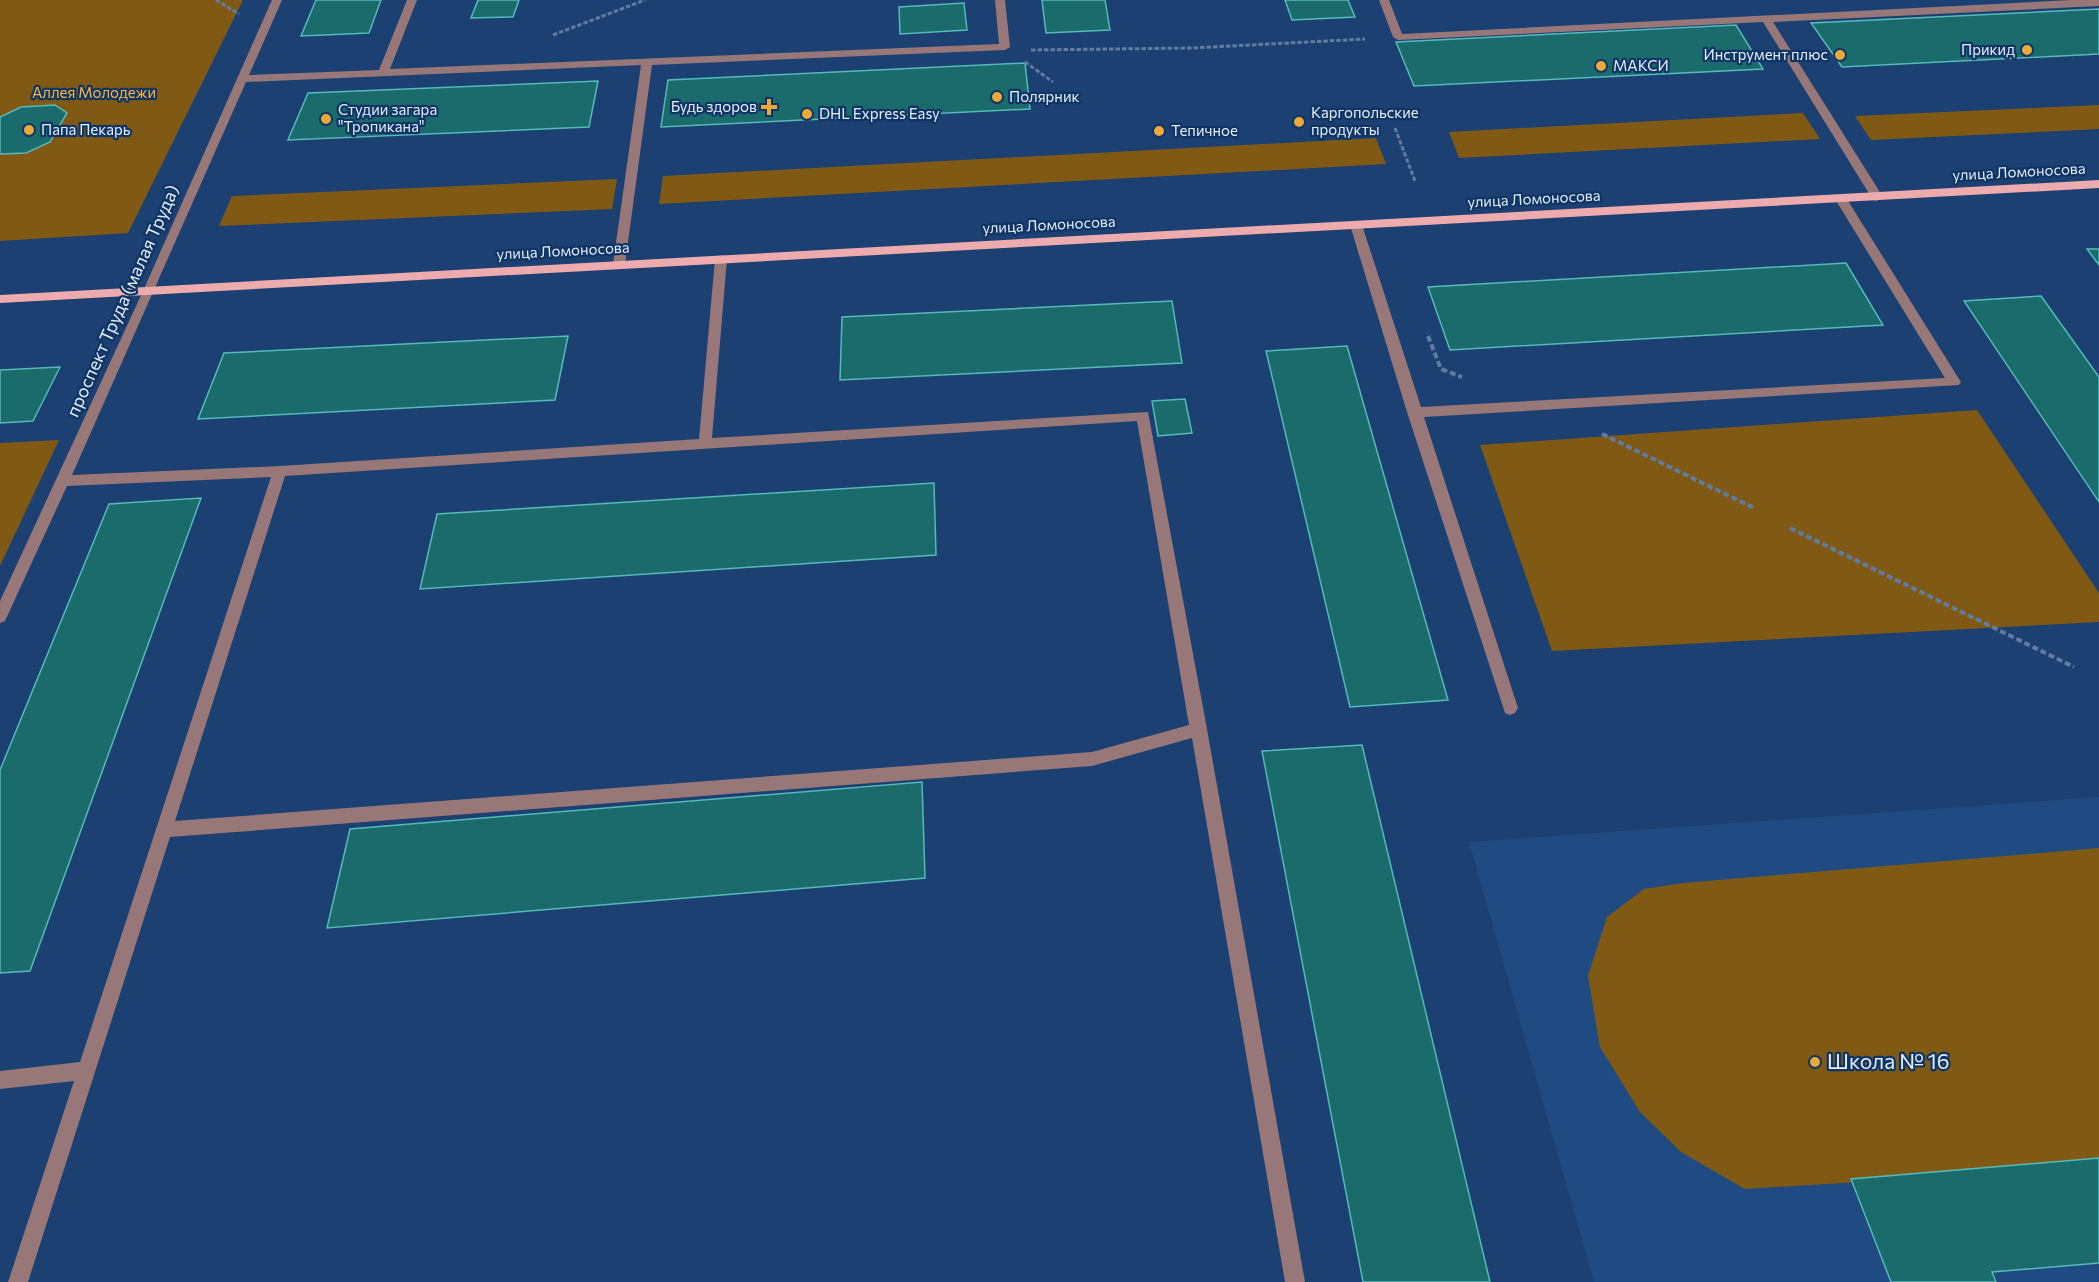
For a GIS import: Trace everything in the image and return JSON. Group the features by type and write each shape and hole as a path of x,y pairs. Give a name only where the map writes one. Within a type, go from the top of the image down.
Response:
{"main road":[{"name":"улица Ломоносова","path":"0,299 2099,184"}],"street":[{"name":"проспект Труда (малая Труда)","path":"0,617 149,291 277,0"},
{"path":"383,74 412,0"},
{"path":"241,79 1005,47 1000,0"},
{"path":"1384,0 1398,37 2077,2 2099,3"},
{"path":"1766,19 1877,196"},
{"path":"619,264 647,63"},
{"path":"1414,412 1954,382 1841,199"},
{"path":"1356,225 1510,708"},
{"path":"705,444 721,259"},
{"path":"62,481 280,471 1143,416 1295,1282"},
{"path":"18,1282 280,471"},
{"path":"164,830 1092,759 1199,729"},
{"path":"0,1080 85,1071"}],"path":[{"path":"1005,47 1050,51 1192,48 1398,37"},
{"path":"1005,47 1053,82"},
{"path":"1395,128 1415,181"},
{"path":"1790,528 2074,667"}],"shaded area":[{"name":"Школа № 16","path":"2099,797 2099,1282 1594,1282 1469,842"}],"green space":[{"name":"Аллея Молодежи","path":"0,0 243,0 128,233 0,241"},
{"path":"2099,105 2099,129 1871,140 1855,116"},
{"path":"1803,113 1820,139 1459,158 1449,132"},
{"path":"1376,138 1386,164 659,204 663,176"},
{"path":"617,179 612,209 219,226 232,196"},
{"path":"1977,410 2099,593 2099,622 1552,651 1480,445"},
{"path":"59,440 0,566 0,443"},
{"path":"2099,848 2099,1167 1745,1189 1681,1152 1640,1112 1600,1047 1588,976 1607,917 1644,889 1683,883"}],"building":[{"path":"316,0 381,0 369,33 301,36"},
{"path":"478,0 519,0 513,17 471,18"},
{"path":"1042,0 1105,0 1110,30 1046,33"},
{"path":"1285,0 1348,0 1355,17 1292,20"},
{"path":"964,3 967,30 900,34 899,7"},
{"path":"2099,9 2099,54 1842,67 1811,23"},
{"path":"1736,25 1763,69 1414,86 1396,42"},
{"path":"1025,63 1030,109 661,127 668,80"},
{"path":"598,81 589,127 288,140 308,93"},
{"name":"Папа Пекарь","path":"55,105 67,113 50,142 26,153 0,154 0,117 21,107"},
{"path":"2087,249 2099,249 2099,265"},
{"path":"1846,263 1883,325 1450,350 1428,287"},
{"path":"2041,296 2099,377 2099,502 1964,301"},
{"path":"1172,301 1182,363 840,380 842,317"},
{"path":"568,336 555,400 198,419 224,353"},
{"path":"1347,346 1448,700 1350,707 1266,351"},
{"path":"60,367 33,421 0,423 0,370"},
{"path":"1185,399 1192,433 1158,436 1152,401"},
{"path":"934,483 936,555 420,589 437,514"},
{"path":"201,498 30,971 0,973 0,770 109,504"},
{"path":"1362,745 1490,1282 1363,1282 1262,751"},
{"path":"922,782 925,878 327,928 350,829"},
{"path":"2099,1158 2099,1263 1992,1272 1996,1282 1891,1282 1851,1179"}],"place":[{"name":"Прикид","path":"2027,50"},
{"name":"Инструмент плюс","path":"1840,55"},
{"name":"МАКСИ","path":"1601,66"},
{"name":"Полярник","path":"997,97"},
{"name":"Будь здоров","path":"769,107"},
{"name":"DHL Express Easy","path":"807,114"},
{"name":"Студии загара \"Тропикана\"","path":"326,119"},
{"name":"Каргопольские продукты","path":"1299,122"},
{"name":"Папа Пекарь","path":"29,130"},
{"name":"Тепичное","path":"1159,131"},
{"name":"Школа № 16","path":"1815,1062"}]}
